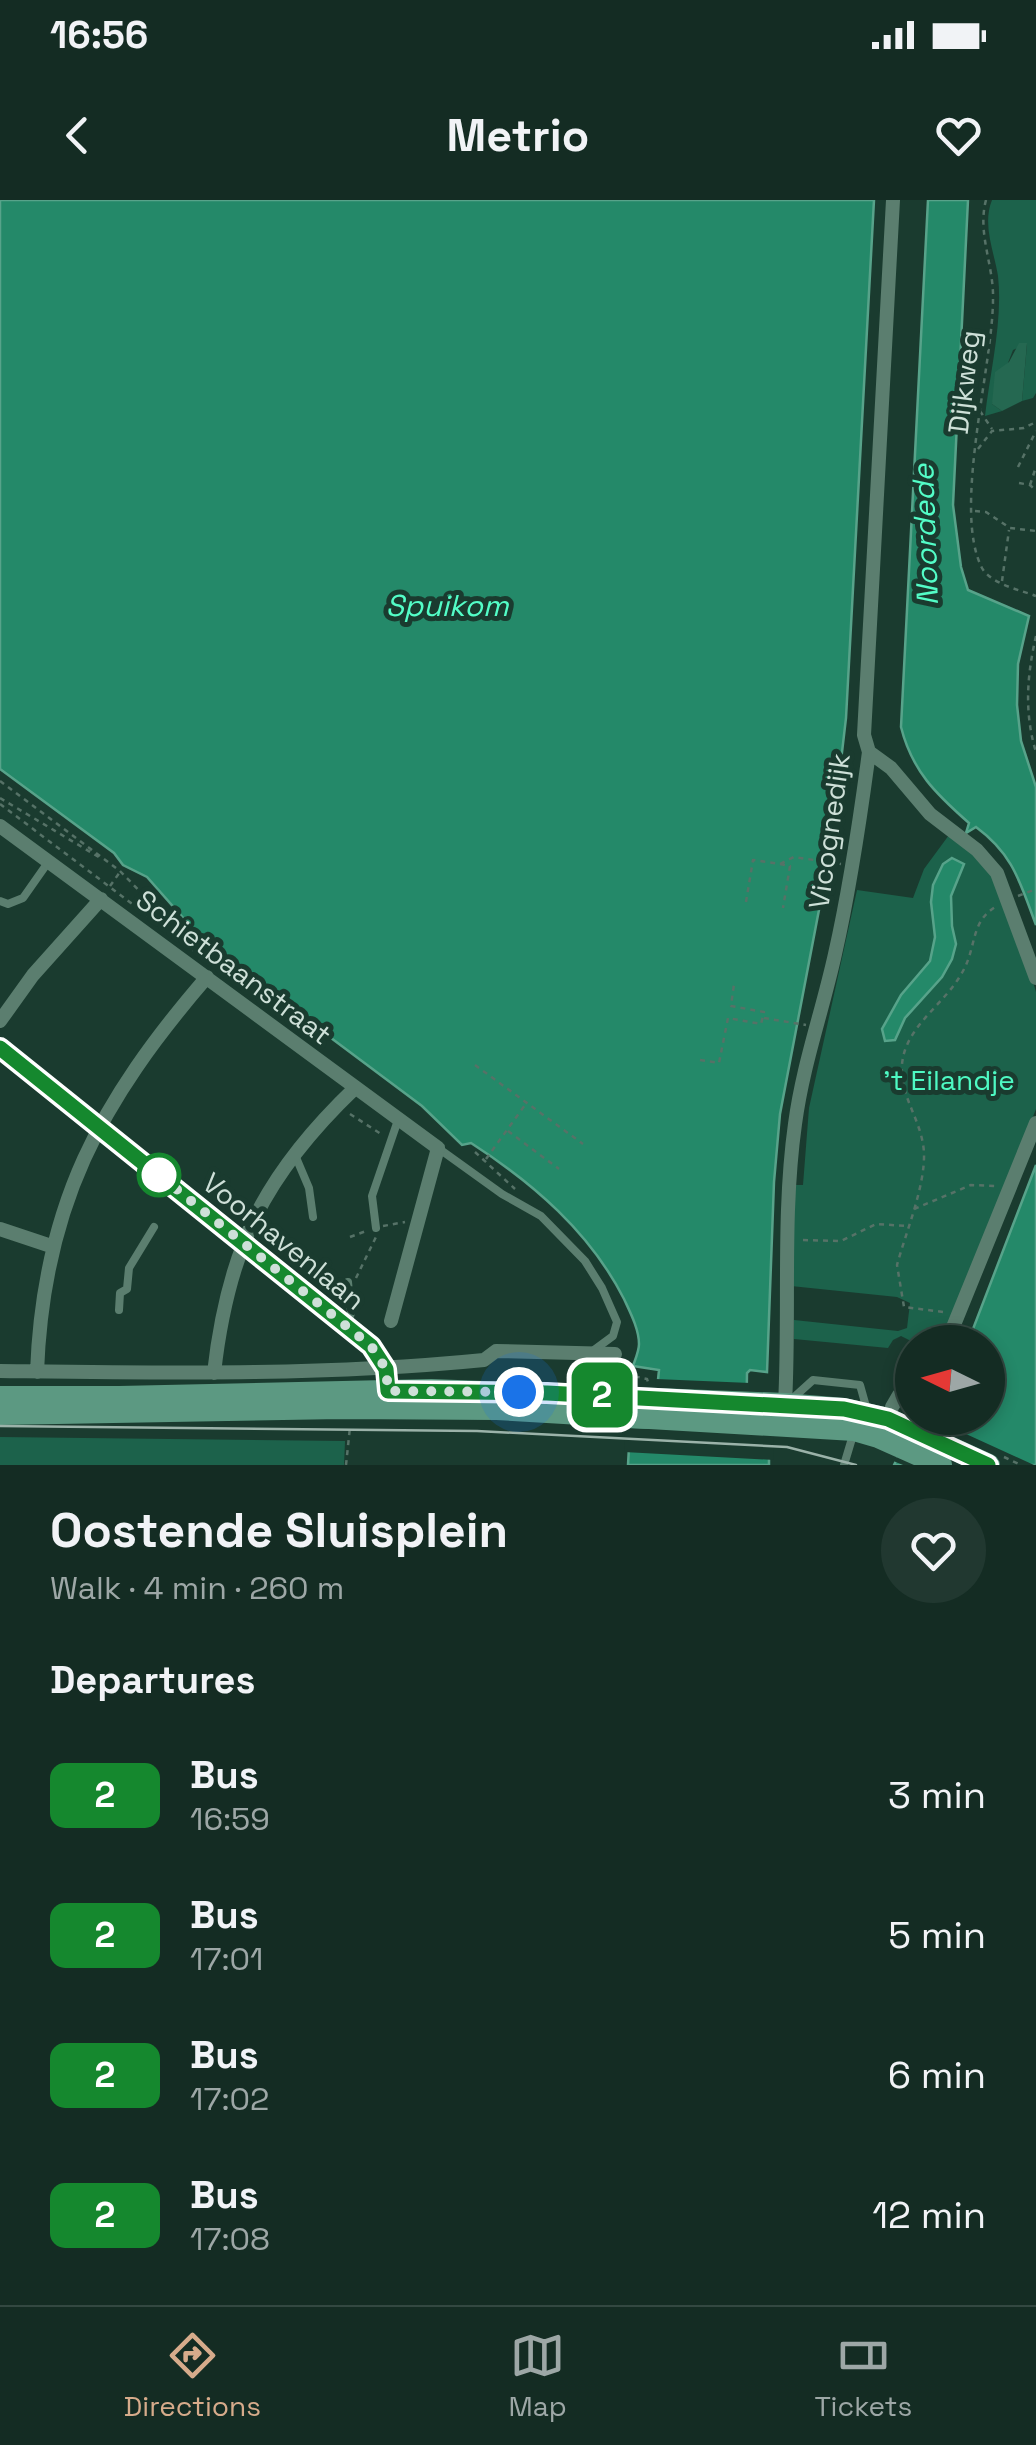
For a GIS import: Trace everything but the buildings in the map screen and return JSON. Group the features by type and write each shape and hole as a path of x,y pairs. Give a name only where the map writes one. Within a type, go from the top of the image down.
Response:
{"main road":[{"path":"0,1414 387,1389"},
{"path":"0,1396 119,1397 387,1389 652,1400 884,1426 941,1465"},
{"path":"749,1412 785,1404 884,1426 988,1465"}],"street":[{"name":"Vicognedijk","path":"785,1404 786,1238 795,1125 806,1056 834,958 868,752 864,735 893,200"},
{"path":"868,752 891,768 930,814 977,850 997,873 1010,899 1036,978"},
{"name":"Schietbaanstraat","path":"0,826 49,861 105,892 206,977 438,1148"},
{"path":"0,1020 105,892"},
{"path":"36,1372 38,1328 52,1246 99,1126 140,1060 206,977"},
{"name":"Voorhavenlaan","path":"0,1048 99,1126 176,1200 242,1242 371,1346 387,1389"},
{"path":"214,1373 222,1315 242,1242 294,1154 355,1088"},
{"path":"955,1325 1036,1123"},
{"path":"390,1321 438,1148"},
{"path":"0,1229 52,1246"},
{"path":"0,1371 214,1373 387,1389 484,1360 496,1352 619,1354"},
{"path":"884,1426 895,1402"}],"lane":[{"path":"0,901 8,904 23,898 49,861"},
{"path":"378,1227 372,1196 398,1120"},
{"path":"438,1148 540,1216 585,1261 617,1322 607,1344 586,1353"},
{"path":"294,1154 309,1188 314,1218"},
{"path":"118,1310 120,1293 127,1289 129,1268 154,1227"},
{"path":"347,1327 351,1313 348,1282"},
{"path":"844,1465 884,1426"}],"path":[{"name":"Dijkweg","path":"986,200 983,224 994,303 975,453 973,511 981,565 986,574 1002,582"},
{"path":"980,411 992,431"},
{"path":"1024,428 1036,422"},
{"path":"975,453 992,431 1035,431 1018,468"},
{"path":"1030,485 1036,467"},
{"path":"1018,484 1030,485 1036,491 1032,497"},
{"path":"973,511 986,512 1010,528 1036,531"},
{"path":"1010,528 1005,541 1002,582 1036,596"},
{"path":"1036,636 1027,700 1036,752"},
{"path":"0,781 120,871 196,945 202,956"},
{"path":"0,801 110,863"},
{"path":"0,801 105,892 222,972"},
{"path":"780,864 794,857 852,866"},
{"path":"746,902 753,860 780,864 790,866 784,908"},
{"path":"105,892 120,871"},
{"path":"959,1316 904,1308 897,1265 922,1176 924,1152 903,1092 900,1070 912,1034 944,999 966,966 981,917 1036,889"},
{"path":"700,1060 720,1063 728,1018 762,1024 764,1012 731,1006 734,984"},
{"path":"762,1018 815,1026"},
{"path":"475,1064 583,1144"},
{"path":"485,1160 527,1103"},
{"path":"336,1106 391,1140"},
{"path":"507,1130 559,1169"},
{"path":"475,1152 517,1191"},
{"path":"912,1209 971,1185 987,1184 1009,1191"},
{"path":"786,1238 832,1242 850,1238 870,1225 908,1226"},
{"path":"348,1282 354,1276 358,1278 378,1227"},
{"path":"619,1354 624,1374 647,1378 652,1400"},
{"path":"346,1465 350,1422"}],"green space":[{"path":"992,200 1036,200 1036,393 1022,401 1027,344 1013,350 992,404 1002,411 985,416 999,311 998,276 988,228"},
{"name":"'t Eilandje","path":"949,835 977,856 991,872 1008,904 1036,992 1036,1109 950,1325 907,1325 910,1303 897,1297 791,1286 794,1185 803,1185 809,1108 857,890 913,898 924,869"},
{"name":"'t Eilandje","path":"794,1320 895,1331 895,1339 888,1348 794,1339"},
{"path":"0,1437 345,1441 344,1465 0,1465"}],"shaded area":[{"path":"1019,343 1027,343 1022,401 1002,411 992,404 995,372 1009,362"}],"water":[{"name":"Spuikom","path":"0,200 874,200 846,718 831,847 780,1114 767,1372 747,1373 746,1434 769,1439 769,1465 628,1465 630,1429 653,1429 659,1370 633,1366 639,1344 631,1315 610,1275 577,1231 516,1175 471,1143 462,1145 422,1106 208,946 147,877 123,865 114,853 0,769"},
{"name":"Noordede","path":"928,200 968,200 953,505 968,590 1029,616 1018,664 1017,705 1021,741 1036,787 1036,925 1007,859 976,827 966,833 969,823 927,781 901,727"},
{"path":"952,858 964,864 951,896 956,944 952,959 942,977 905,1018 895,1040 885,1041 882,1029 901,995 930,961 935,937 933,885 943,864"},
{"path":"1036,1165 1036,1465 894,1465 909,1435 1005,1435 1005,1325 975,1325"}],"pier":[{"path":"656,1379 750,1383 748,1434 773,1435 774,1460 624,1452 625,1428 653,1429"},
{"path":"907,1435 968,1435 1034,1465 903,1465 891,1460 897,1457"}],"tram line":[{"path":"0,1426 477,1431 787,1447 856,1465"}],"bus line":[{"name":"2","path":"0,1048 371,1346 386,1369 388,1391 547,1393 844,1409 888,1419 988,1465"}],"route":[{"path":"159,1175 154,1171 371,1346 386,1369 388,1391 519,1392"}]}
